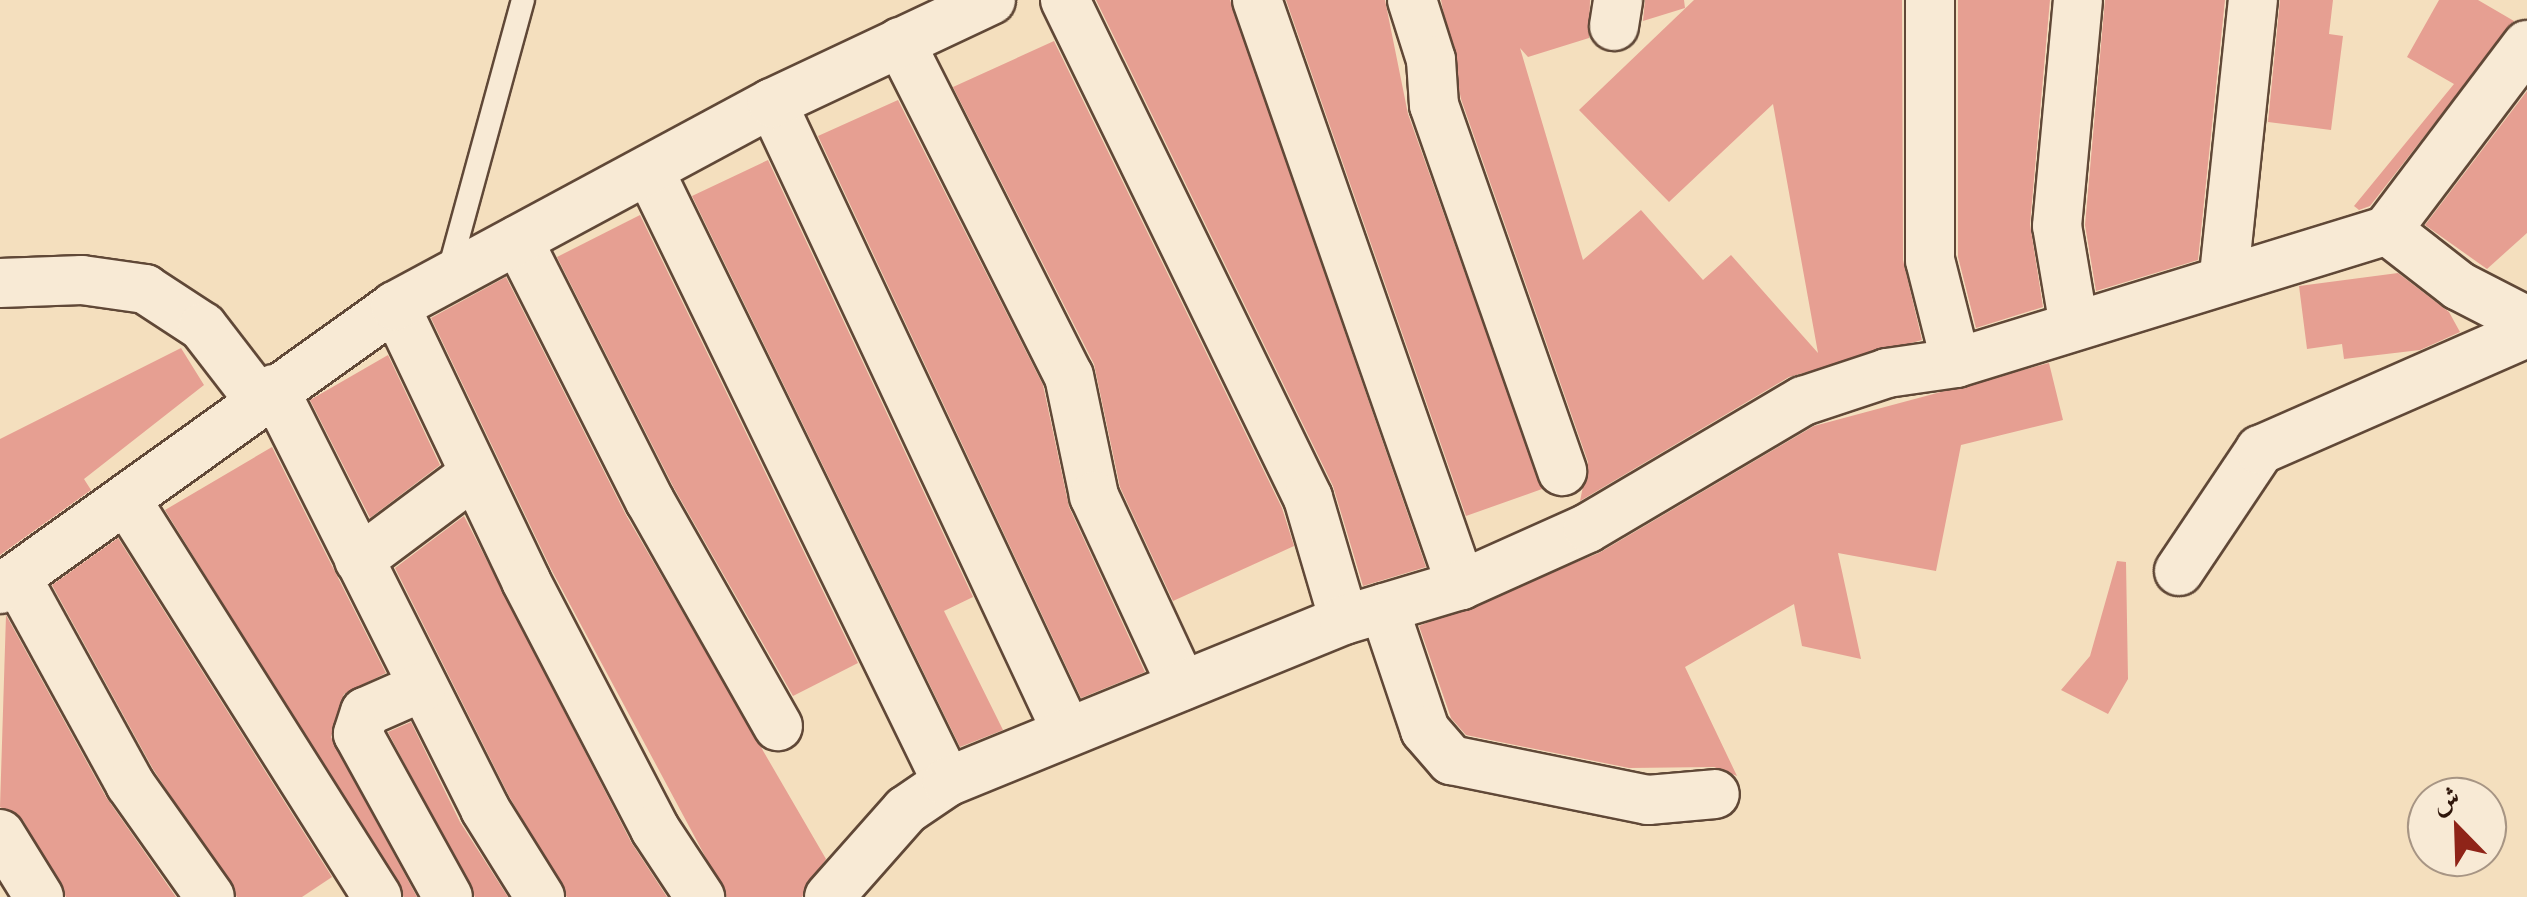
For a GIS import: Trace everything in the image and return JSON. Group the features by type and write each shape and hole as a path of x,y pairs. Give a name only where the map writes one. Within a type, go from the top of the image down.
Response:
{"street":[{"path":"210,897 130,784 9,584 395,306 772,103 991,0"},
{"path":"1066,0 1364,614 1425,730 1451,760 1648,800 1715,794"},
{"path":"1258,0 1462,584"},
{"path":"1412,0 1431,60 1434,104 1562,471"},
{"path":"1930,0 1930,260 1956,364"},
{"path":"2074,326 2057,226 2078,0"},
{"path":"2224,275 2253,0"},
{"path":"900,42 1069,376 1094,496 1182,686"},
{"path":"829,897 906,810 947,782 1364,614 1462,584 1588,528 1803,401 1887,374 1956,364 2224,275 2388,230 2527,45"},
{"path":"772,103 1067,732"},
{"path":"649,170 947,782"},
{"path":"2388,230 2459,286 2527,321"},
{"path":"518,240 650,501 778,726"},
{"path":"0,283 82,280 145,289 203,326 267,395 358,560 422,688 540,897"},
{"path":"395,306 474,474 655,829 700,897"},
{"path":"2179,572 2260,450 2527,333"},
{"path":"358,560 474,474"},
{"path":"127,501 378,897"},
{"path":"422,688 365,712 358,734 448,897"},
{"path":"0,834 38,897"}],"lane":[{"path":"448,277 523,0"}],"building":[{"path":"1096,0 1230,0 1426,567 1363,586 1333,486"},
{"path":"1286,0 1385,0 1408,114 1542,489 1466,516"},
{"path":"1441,0 1590,0 1589,38 1528,57 1520,48 1583,260 1641,210 1703,280 1731,255 1818,353 1773,104 1669,202 1579,110 1694,0 1902,0 1903,260 1922,340 1789,377 1580,501 1588,462 1461,99"},
{"path":"1645,0 1684,0 1685,8 1643,21"},
{"path":"1958,0 2050,0 2030,224 2043,307 1976,328 1958,257"},
{"path":"2105,0 2225,0 2198,260 2096,291 2085,225"},
{"path":"2280,0 2333,0 2329,34 2343,36 2331,130 2268,122"},
{"path":"2439,0 2478,0 2514,21 2370,206 2359,210 2354,206 2454,84 2407,57"},
{"path":"1054,41 1282,508 1294,546 1173,601 1120,487 1094,364 953,87"},
{"path":"2527,91 2527,233 2487,269 2425,225"},
{"path":"898,100 1043,385 1069,507 1145,672 1081,698 818,136"},
{"path":"768,160 973,597 944,611 1003,730 960,747 692,196"},
{"path":"640,215 858,663 793,696 674,488 557,257"},
{"path":"2398,273 2449,312 2460,332 2420,350 2344,359 2342,344 2307,349 2299,286"},
{"path":"506,277 626,515 826,859 802,897 727,897 551,569 431,318"},
{"path":"181,348 204,385 84,479 91,490 0,555 0,439"},
{"path":"388,355 440,465 370,518 310,400"},
{"path":"2049,363 2063,420 1961,445 1936,571 1838,553 1861,659 1802,646 1794,604 1685,667 1737,776 1714,767 1629,768 1466,735 1451,718 1419,626 1599,553 1814,426"},
{"path":"272,447 386,673 344,694 331,737 417,897 404,897 165,510"},
{"path":"464,516 631,842 667,897 567,897 509,796 395,568"},
{"path":"118,538 332,877 302,897 237,897 153,769 52,585"},
{"path":"2117,561 2126,562 2128,679 2108,714 2061,690 2090,656"},
{"path":"6,615 106,797 176,897 66,897 23,820 0,807"},
{"path":"411,722 460,822 508,897 475,897 388,732"}]}
